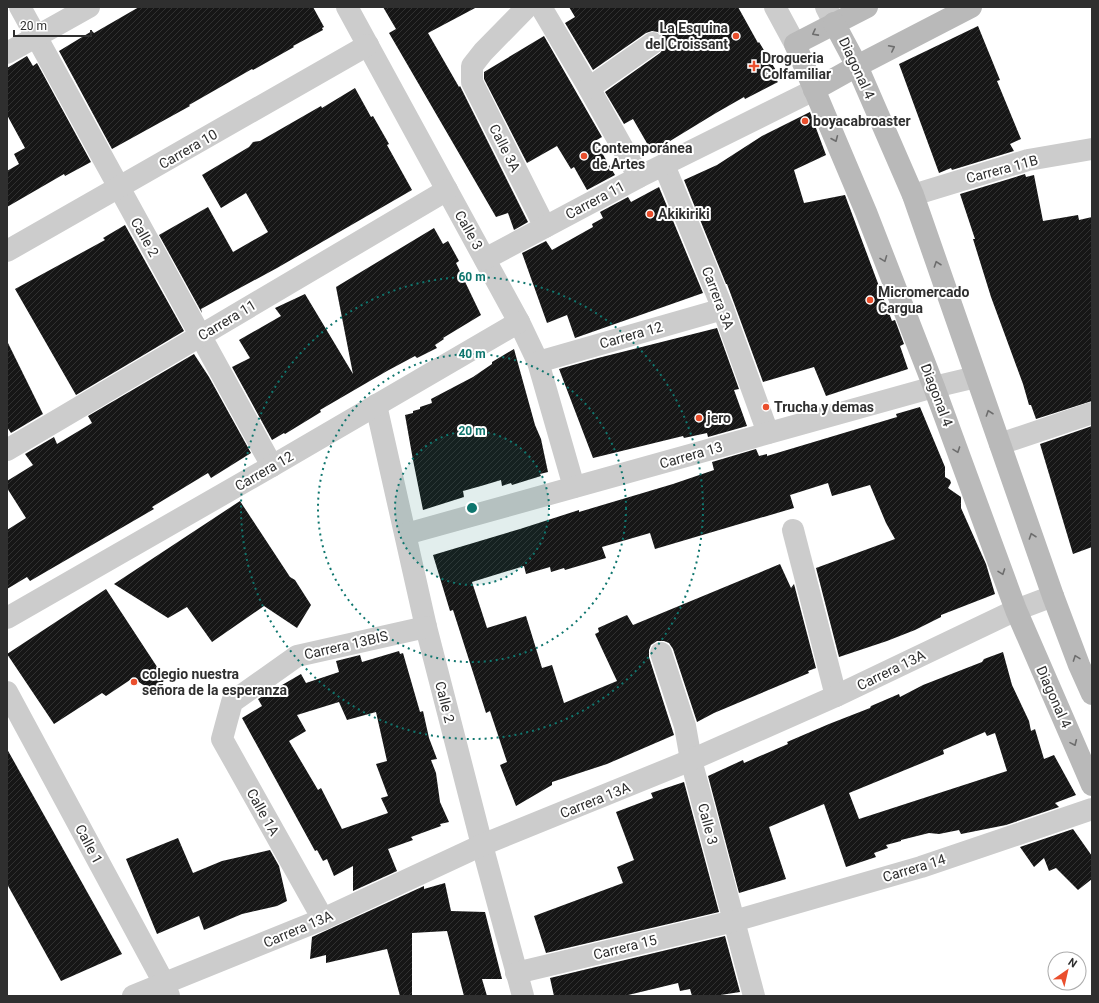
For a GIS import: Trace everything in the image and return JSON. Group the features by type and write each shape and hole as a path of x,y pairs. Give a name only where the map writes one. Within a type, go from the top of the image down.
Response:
{"main road":[{"path":"795,44 830,15 867,7"},
{"path":"814,90 971,7"},
{"name":"Diagonal 4","path":"830,15 857,66 913,195 1053,596 1079,666 1092,694"},
{"name":"Diagonal 4","path":"795,44 866,212 934,387 1016,610 1092,785"}],"street":[{"name":"Calle 2","path":"20,7 272,466"},
{"path":"7,53 89,7"},
{"name":"Calle 3A","path":"527,7 483,52 472,66 472,82 545,227"},
{"path":"541,7 639,177"},
{"name":"Diagonal 4","path":"775,7 795,44"},
{"name":"Calle 3","path":"351,8 368,45 519,322 538,362 574,487"},
{"path":"589,88 653,43"},
{"name":"Carrera 10","path":"7,251 368,45"},
{"name":"Carrera 11","path":"485,259 639,177 814,90"},
{"name":"Carrera 11B","path":"913,195 1028,160 1092,149"},
{"name":"Carrera 3A","path":"664,165 723,309 768,433"},
{"name":"Carrera 11","path":"7,450 447,190"},
{"name":"Carrera 12","path":"538,362 723,309"},
{"name":"Carrera 12","path":"7,618 519,322"},
{"name":"Carrera 13","path":"406,534 934,387 976,377"},
{"name":"Calle 2","path":"376,405 426,627 482,845 523,996"},
{"path":"1000,444 1092,413"},
{"path":"793,530 836,696"},
{"name":"Carrera 13A","path":"133,996 167,990 482,845 691,760 836,696 1016,610 1053,596"},
{"name":"Carrera 13BIS","path":"232,702 296,656 426,627"},
{"name":"Calle 3","path":"661,653 685,726 691,760 754,996"},
{"name":"Calle 1","path":"7,692 167,990"},
{"name":"Calle 1A","path":"232,702 222,739 323,919"},
{"name":"Carrera 14","path":"734,921 921,867 1092,809"},
{"name":"Carrera 15","path":"516,973 734,921"}],"building":[{"path":"139,7 313,7 324,27 322,28 323,30 293,46 294,47 253,70 252,69 189,105 190,106 112,149 59,51 92,31 94,33"},
{"path":"383,7 477,7 428,33 459,87 460,86 528,222 514,230 508,213 496,217 389,33 396,29"},
{"path":"569,7 738,7 758,43 759,42 780,77 776,80 778,82 745,99 744,97 652,152 633,119 624,124 605,92 660,53 664,48 665,42 663,36 658,32 652,31 646,33 593,70 565,23 575,17"},
{"path":"978,26 1000,80 997,81 1021,139 1010,144 1014,151 952,170 951,168 939,173 899,64"},
{"path":"544,36 602,137 595,141 615,175 587,190 574,167 571,169 557,146 527,163 484,79 484,72"},
{"path":"27,56 33,66 37,63 91,162 65,176 64,174 7,207 7,171 19,164 14,154 25,148 7,115 7,68"},
{"path":"355,88 371,117 373,116 389,144 387,145 412,190 277,268 201,309 202,313 159,235 208,207 233,252 268,232 246,193 221,208 202,175 249,147 253,142 260,141 321,106 322,108"},
{"path":"810,112 826,155 794,170 804,203 845,195 892,321 895,320 904,344 900,346 908,369 826,396 814,367 763,382 727,284 684,180 717,165 762,136"},
{"path":"1025,174 1026,177 1034,175 1043,221 1078,215 1079,220 1092,217 1092,401 1036,419 1031,405 1029,405 1023,384 991,297 973,239 975,239 960,194"},
{"path":"659,187 703,293 575,338 567,315 547,323 522,253 546,241 552,250 593,227 592,224 603,218 600,212 628,197 631,202"},
{"path":"125,225 184,331 76,395 15,289 105,240 103,238"},
{"path":"434,228 443,244 448,241 459,261 456,263 481,315 443,338 444,339 435,345 437,348 417,358 415,356 387,371 320,410 321,412 285,434 284,433 272,440 232,367 250,358 239,340 281,316 275,308 305,294 353,374 336,287"},
{"path":"717,328 739,389 734,390 747,426 708,437 707,433 684,438 683,436 593,458 559,369"},
{"path":"7,341 43,414 11,433 7,427"},
{"path":"514,349 535,425 541,439 548,472 540,474 541,476 512,485 511,483 502,486 501,480 463,491 464,497 423,510 405,415 413,413 413,411 420,409 420,407 432,403 431,399 473,377 492,364 492,362"},
{"path":"194,354 209,377 251,453 211,478 208,473 152,507 154,509 30,581 27,577 7,589 7,530 26,518 7,488 7,481 33,465 25,454 54,437 57,444 92,423 88,416"},
{"path":"920,407 945,467 945,477 950,480 951,483 948,488 961,497 961,508 986,564 995,594 941,615 941,617 915,630 887,641 839,657 816,568 895,539 886,523 870,485 832,496 828,483 790,495 794,508 655,549 650,533 602,547 606,558 565,570 564,568 551,572 550,567 526,574 524,566 472,582 487,628 526,616 542,668 552,665 564,703 617,681 595,634 599,632 598,628 627,615 633,625 780,564 791,588 794,584 816,668 808,671 809,673 714,713 697,722 673,649 669,643 657,641 651,645 649,657 674,735 607,764 552,782 552,785 516,806 500,765 507,762 490,711 486,713 453,610 450,611 433,555 579,510 579,512 673,484 714,470 712,462 756,449 759,456 767,454 767,456 897,417 896,414"},
{"path":"1092,426 1092,547 1073,554 1040,444"},
{"path":"240,501 290,577 295,580 311,605 297,628 264,606 212,642 187,607 168,618 114,584"},
{"path":"106,589 165,679 155,693 133,678 106,696 102,693 54,724 7,654"},
{"path":"399,651 400,654 403,653 420,712 423,711 429,738 437,759 431,760 436,773 440,802 449,822 440,824 441,826 411,837 413,840 388,849 397,871 353,891 353,866 334,876 327,859 323,861 317,850 315,851 242,718 262,706 258,699 301,674 306,683 339,672 336,661 360,655 362,662","holes":["339,702 347,720 376,712 387,761 376,764 388,796 381,798 388,813 342,829 321,788 318,790 289,741 306,731 297,715"]},
{"path":"1003,652 1012,685 1029,721 1031,731 1035,729 1044,759 1054,755 1076,795 1055,803 1059,807 1006,825 961,834 959,830 939,834 929,833 901,840 886,845 888,848 874,853 876,857 846,867 824,804 769,827 786,879 739,893 708,776 743,760 744,763 788,744 787,742 870,708 871,706 899,694 900,697 923,685 982,662 984,659","holes":["985,732 987,736 995,733 1007,771 859,819 849,793 944,754 943,750"]},
{"path":"7,749 122,954 61,981 7,884"},
{"path":"684,782 719,912 546,953 534,916 623,883 617,867 634,860 616,812 653,798 651,793"},
{"path":"1073,829 1092,856 1092,879 1078,890 1056,868 1049,871 1044,858 1034,867 1020,847"},
{"path":"178,838 193,873 222,861 270,850 279,866 287,901 277,906 242,914 204,930 199,916 157,934 126,859"},
{"path":"445,883 451,911 485,912 502,979 482,979 487,996 464,996 447,931 412,933 412,996 400,996 387,949 326,963 326,955 310,959 312,937 424,886 424,889"},
{"path":"725,936 740,992 714,996 692,996 690,989 680,991 678,983 624,996 554,996 550,978"}],"place":[{"name":"La Esquina del Croissant","path":"736,36"},
{"name":"Drogueria Colfamiliar","path":"754,66"},
{"name":"boyacabroaster","path":"805,121"},
{"name":"Contemporánea de Artes","path":"584,156"},
{"name":"Akikiriki","path":"650,214"},
{"name":"Micromercado Cargua","path":"870,300"},
{"name":"Trucha y demas","path":"766,407"},
{"name":"jero","path":"699,418"},
{"name":"colegio nuestra señora de la esperanza","path":"134,682"}]}
